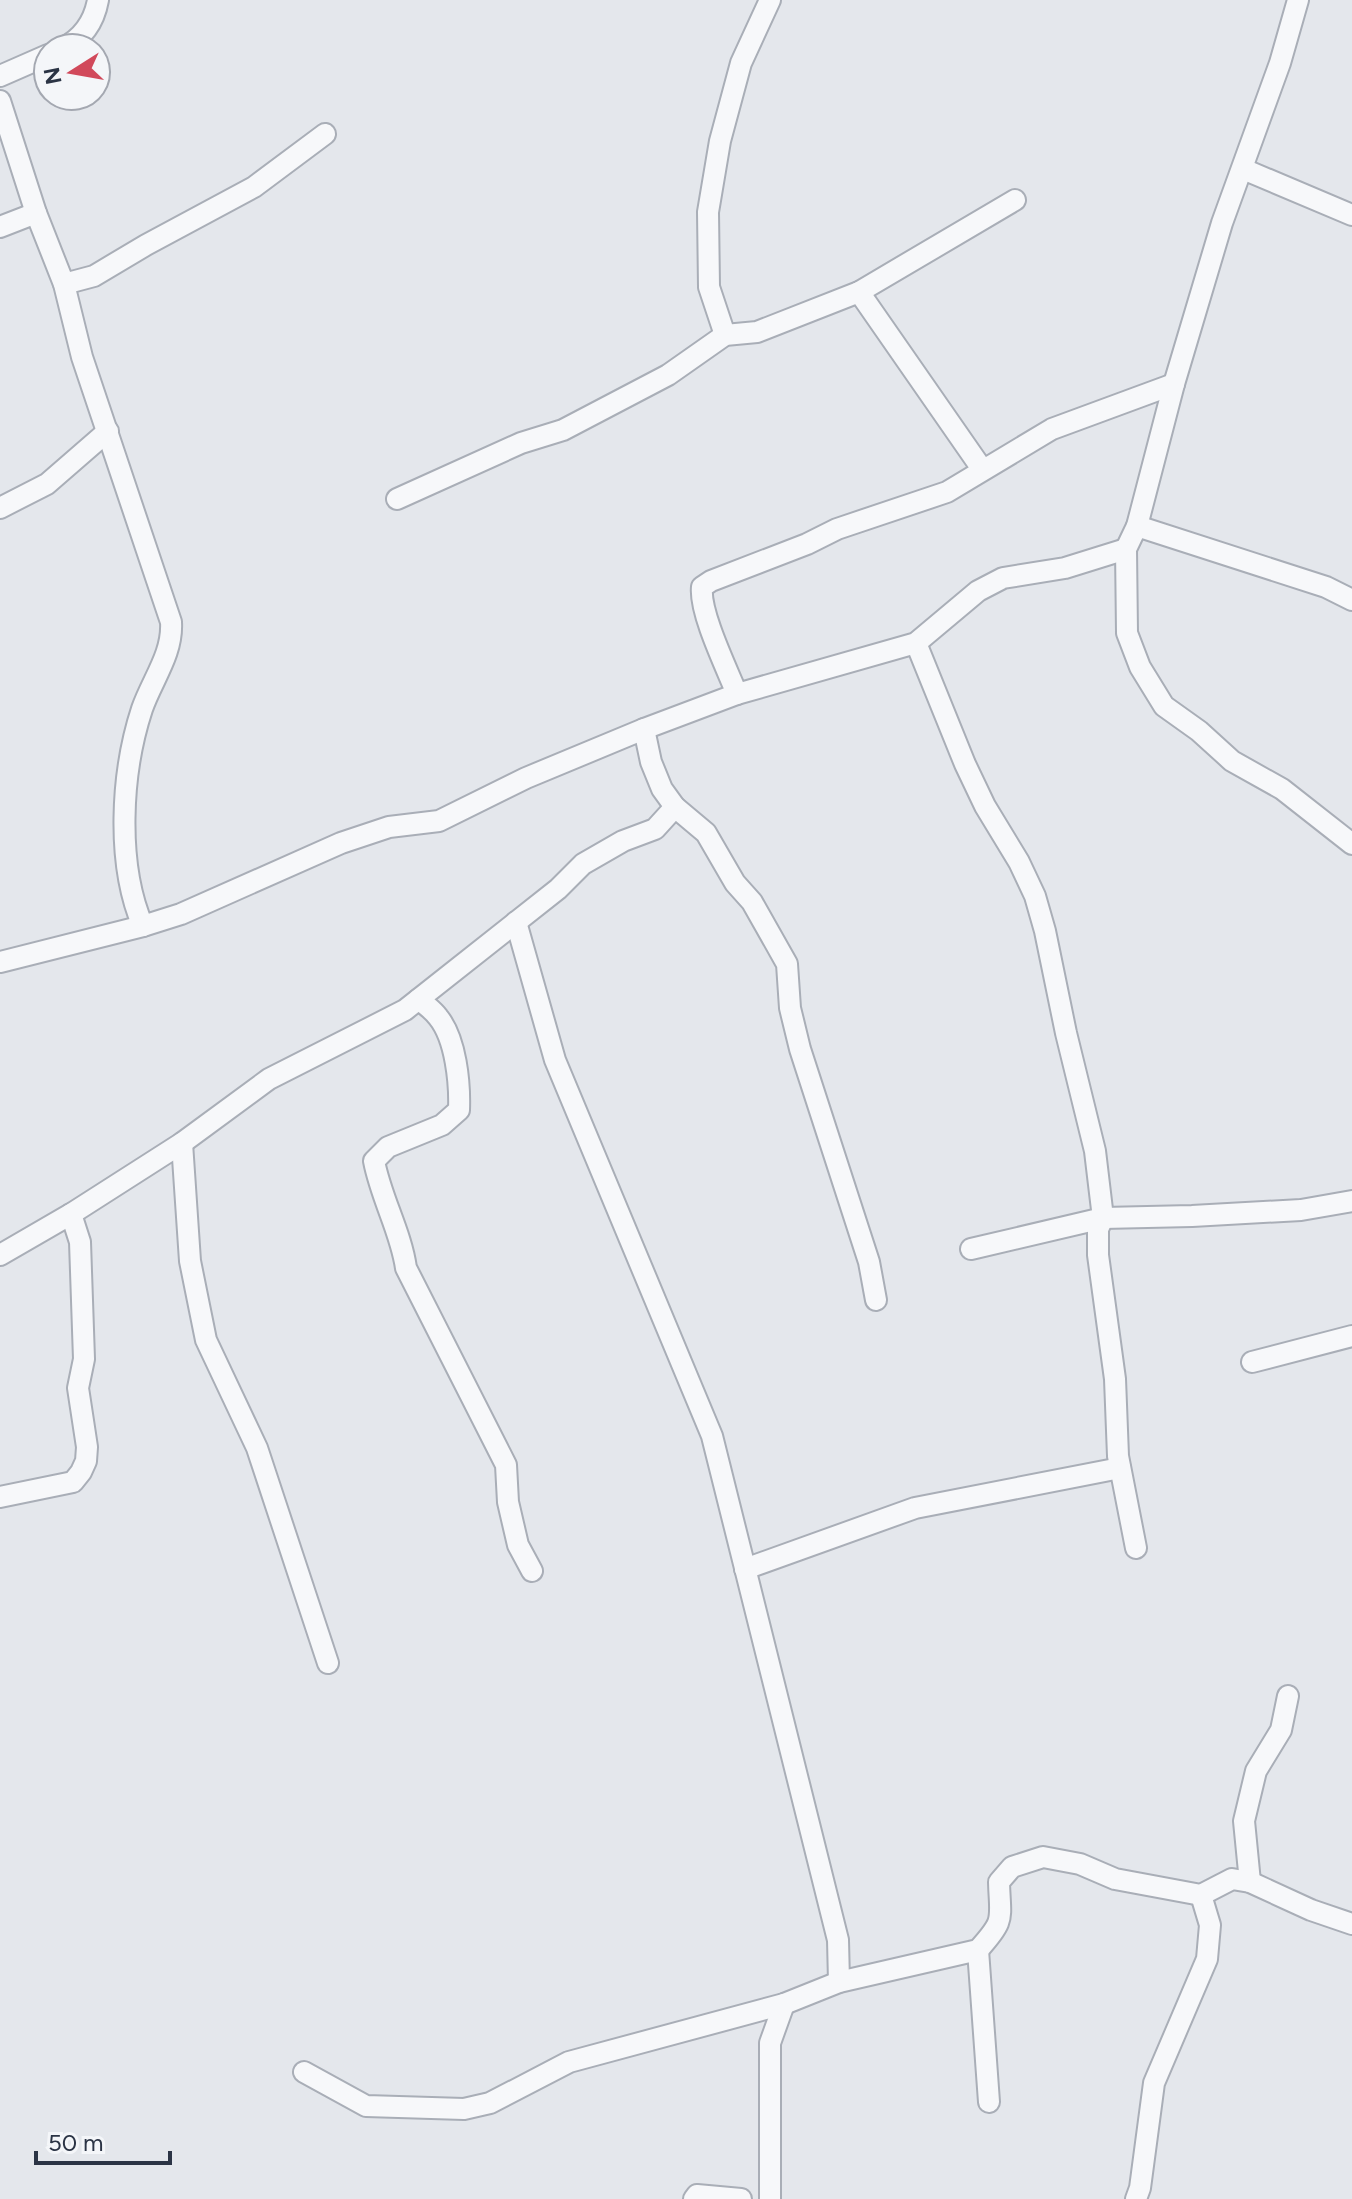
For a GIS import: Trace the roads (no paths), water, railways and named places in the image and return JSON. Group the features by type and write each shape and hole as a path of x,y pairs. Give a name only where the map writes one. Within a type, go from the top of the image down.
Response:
{"street":[{"path":"83,32 95,16 98,0"},
{"path":"725,335 709,287 708,212 720,141 741,63 770,0"},
{"path":"1298,0 1280,63 1222,223 1174,384 1137,526 1126,549 1127,633 1140,667 1164,706 1199,731 1232,761 1282,789 1352,844"},
{"path":"0,76 32,62"},
{"path":"0,101 36,213 64,284 82,357 171,622 168,650 142,708 127,789 125,855 134,905 143,926"},
{"path":"64,284 94,276 254,187 325,134"},
{"path":"1243,169 1352,215"},
{"path":"397,499 521,443 563,430 668,375 725,335 757,332 859,292 1015,200"},
{"path":"0,227 36,213"},
{"path":"859,292 982,469"},
{"path":"737,694 706,612 701,596 702,587 837,529 947,492 1052,429 1174,384"},
{"path":"0,508 47,484 108,431"},
{"path":"1137,526 1326,587 1352,600"},
{"path":"0,962 181,914 341,843 389,827 439,821 526,778 737,694 916,643 978,591 1003,578 1065,568 1126,549"},
{"path":"916,643 965,764 1035,896 1095,1151 1103,1218 1098,1229 1098,1247 1115,1379 1120,1468 1136,1548"},
{"path":"644,729 651,762 662,789 675,807 706,833 735,883 752,902 787,964 790,1008 800,1049 869,1262 876,1300"},
{"path":"0,1255 182,1143 269,1079 391,1018 558,889 583,864 623,841 655,829 675,807"},
{"path":"516,922 555,1060 712,1436 838,1940 839,1982"},
{"path":"419,999 439,1018 453,1050 460,1087 459,1110 442,1125 388,1147 374,1161 406,1268 506,1465 511,1516 518,1545 532,1571"},
{"path":"182,1143 190,1261 206,1340 257,1448 328,1663"},
{"path":"971,1249 1103,1218 1301,1210 1352,1201"},
{"path":"0,1497 73,1482 86,1461 87,1447 78,1388 84,1359 80,1242 71,1214"},
{"path":"1252,1362 1352,1336"},
{"path":"745,1569 915,1508 1120,1468"},
{"path":"1250,1882 1244,1821 1256,1771 1281,1730 1288,1696"},
{"path":"304,2072 366,2106 464,2109 490,2103 569,2062 784,2004 839,1982 978,1950 994,1932 1002,1914 999,1882 1012,1867 1043,1857 1080,1864 1115,1879 1201,1895 1232,1879 1250,1882 1311,1910 1352,1924"},
{"path":"1136,2199 1154,2083 1207,1959 1210,1925 1201,1895"},
{"path":"978,1950 989,2102"},
{"path":"770,2199 770,2043 784,2004"},
{"path":"694,2199 697,2195 741,2199"}]}
